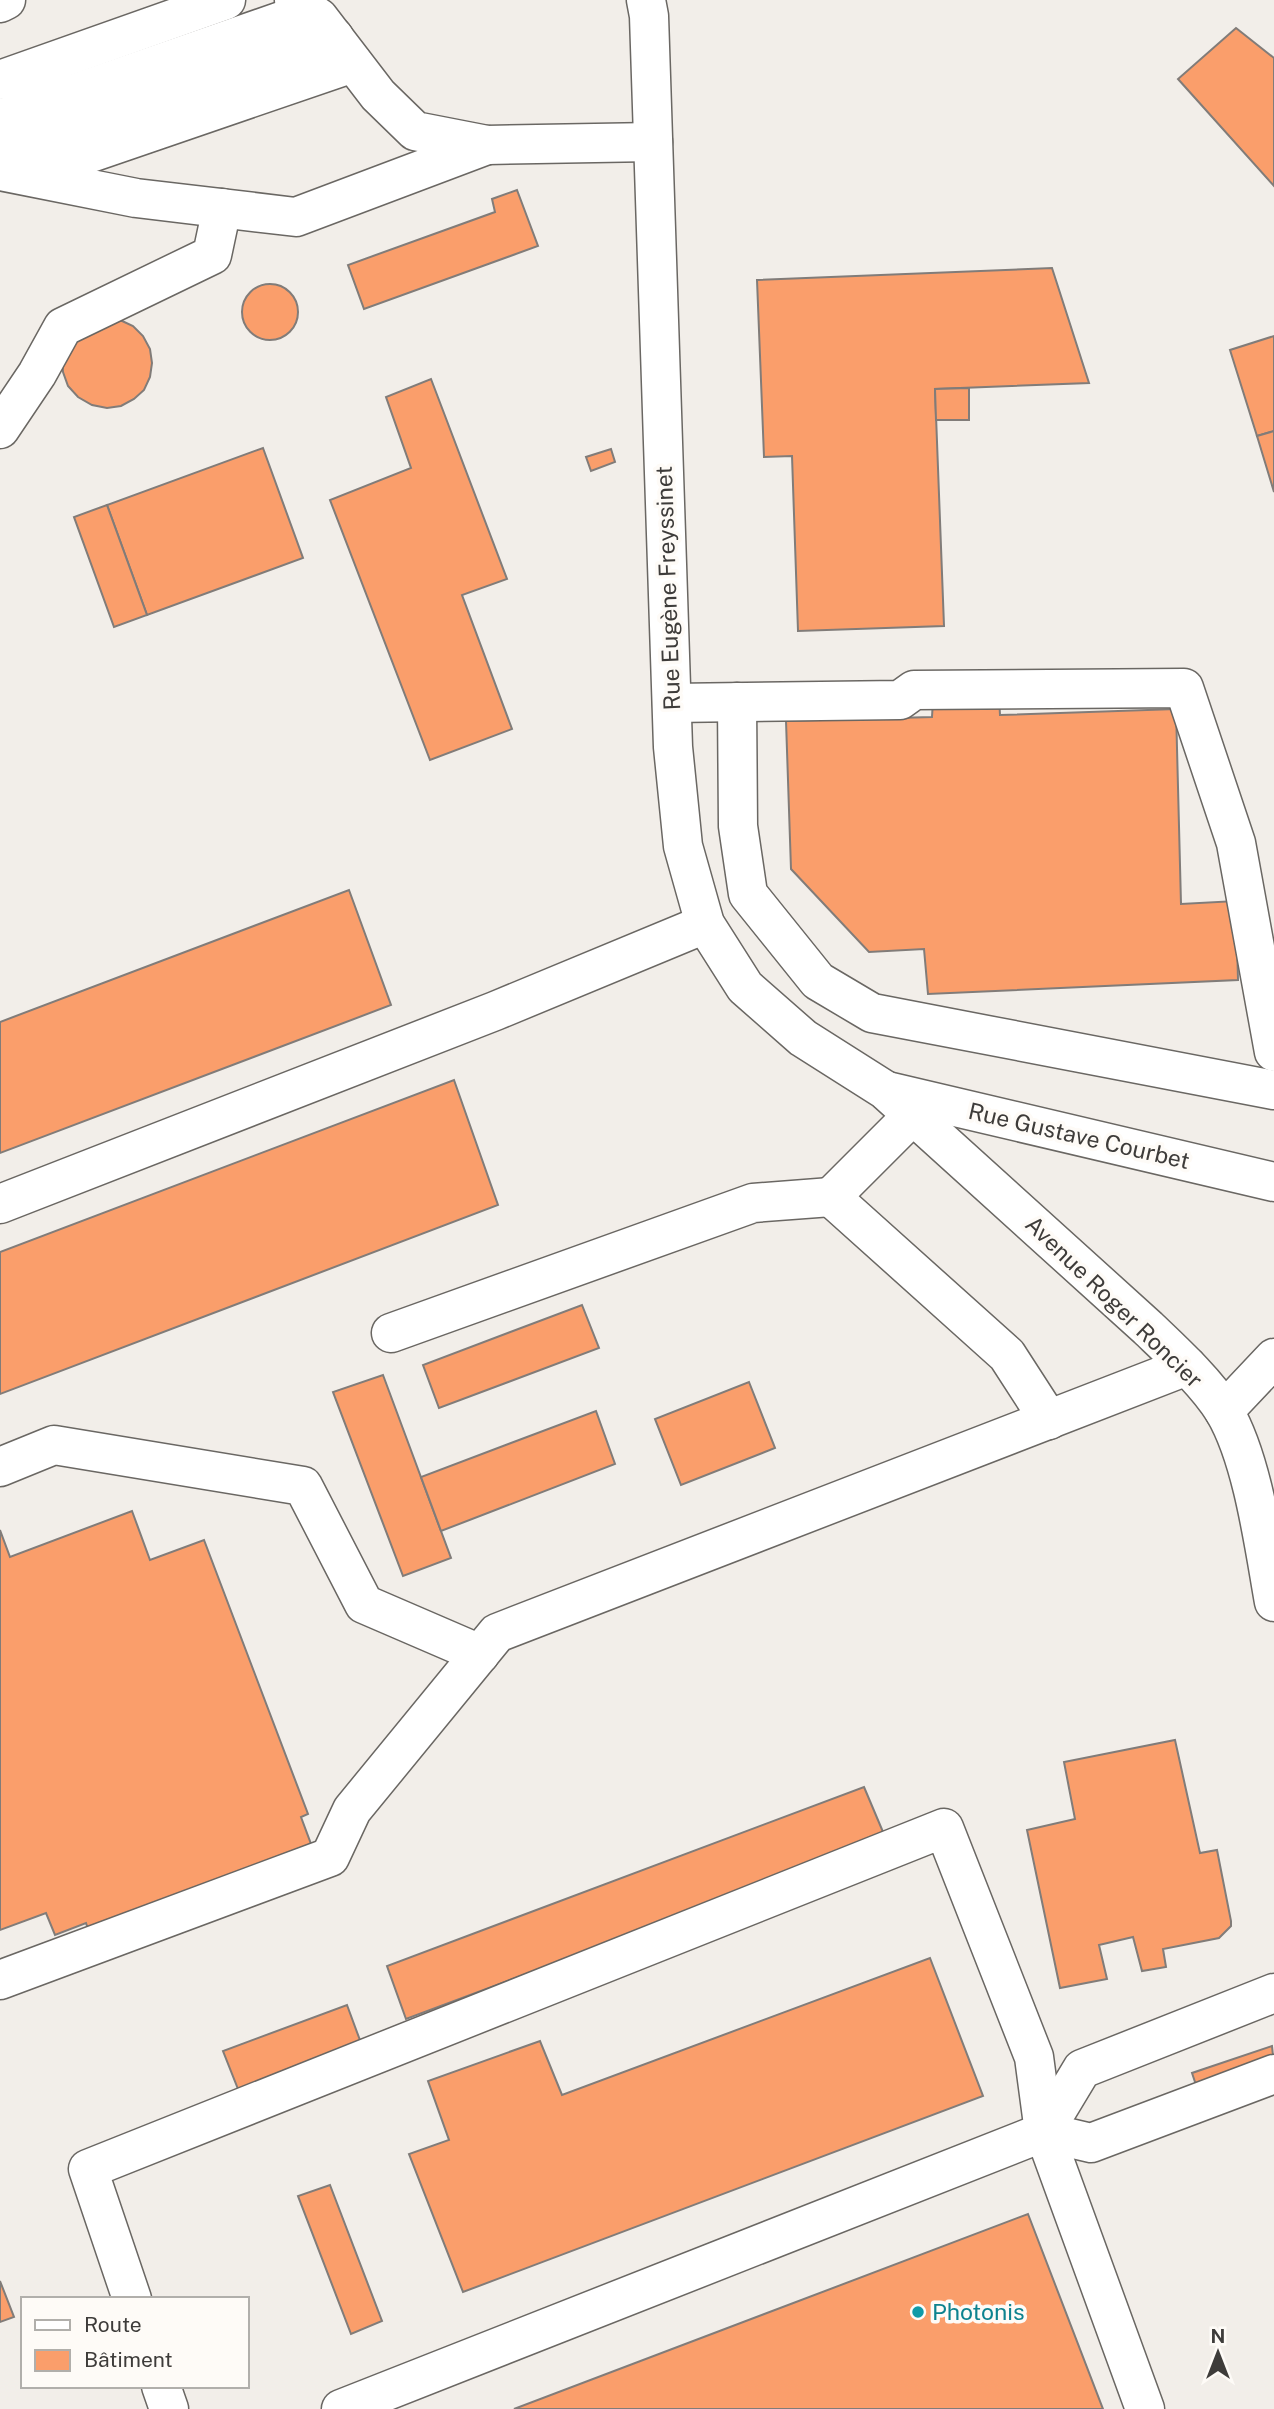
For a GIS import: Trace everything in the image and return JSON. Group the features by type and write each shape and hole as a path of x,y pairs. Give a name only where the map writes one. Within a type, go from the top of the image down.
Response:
{"street":[{"path":"0,3 6,0"},
{"path":"0,80 226,0"},
{"name":"Rue Eugène Freyssinet","path":"646,0 649,16 674,759 683,845 705,924 745,987 803,1038 898,1103"},
{"path":"323,28 378,95 415,131 487,145 653,142"},
{"path":"0,119 323,28"},
{"path":"0,146 30,142 323,28"},
{"path":"0,170 70,160 323,28"},
{"path":"0,170 136,198 296,217 487,145"},
{"path":"0,429 37,374 63,327 212,255 222,208"},
{"path":"672,704 900,700 914,690 1184,688 1237,843 1274,1052"},
{"path":"737,702 738,826 748,894 818,981 872,1013 1274,1090"},
{"path":"0,1204 495,1011 705,924"},
{"path":"831,1196 898,1103"},
{"name":"Rue Gustave Courbet","path":"898,1103 1274,1182"},
{"name":"Avenue Roger Roncier","path":"898,1103 1148,1328 1187,1366 1224,1411 1243,1457 1259,1520 1274,1602"},
{"path":"391,1333 753,1203 831,1196 1007,1355 1049,1420"},
{"path":"1224,1411 1274,1358"},
{"path":"0,1980 330,1857 352,1810 497,1633 1187,1366"},
{"path":"0,1466 54,1445 303,1486 364,1604 480,1654"},
{"path":"131,2297 88,2169 944,1828 1034,2057 1044,2133 1145,2409"},
{"path":"1044,2133 1082,2070 1274,1993"},
{"path":"341,2409 1044,2133 1091,2143 1274,2074"},
{"path":"162,2388 169,2409"}],"building":[{"path":"1236,28 1274,58 1274,186 1178,79"},
{"path":"517,190 538,246 364,309 348,265 495,212 492,199"},
{"path":"1052,268 1089,383 935,389 944,626 798,631 792,456 764,457 757,280"},
{"path":"265,284 275,284 290,292 296,301 296,323 290,332 275,340 265,340 247,328 242,317 242,307 254,289"},
{"path":"120,320 133,326 150,349 150,377 144,390 121,406 107,408 92,405 78,397 68,386 63,372 62,356 91,322"},
{"path":"1274,336 1274,431 1257,436 1230,350"},
{"path":"431,379 507,579 462,595 512,729 430,760 330,500 411,468 386,397"},
{"path":"969,388 969,420 936,420 935,389"},
{"path":"1274,431 1274,492 1257,436"},
{"path":"263,448 303,558 147,615 107,505"},
{"path":"611,449 615,462 591,471 586,457"},
{"path":"107,505 147,615 114,627 74,517"},
{"path":"999,696 1000,715 1176,709 1181,904 1236,901 1238,980 928,994 924,949 869,952 791,869 786,721 932,717 933,700"},
{"path":"349,890 391,1005 0,1153 0,1022"},
{"path":"454,1080 498,1205 0,1394 0,1252"},
{"path":"582,1305 599,1348 439,1408 423,1365"},
{"path":"383,1375 451,1558 403,1576 333,1392"},
{"path":"749,1382 775,1448 681,1485 655,1419"},
{"path":"596,1411 615,1464 441,1531 421,1477"},
{"path":"132,1511 150,1560 204,1540 308,1814 301,1817 311,1844 88,1929 86,1923 55,1935 46,1913 0,1930 0,1530 10,1557"},
{"path":"1175,1740 1200,1853 1217,1850 1231,1926 1219,1938 1163,1949 1166,1967 1142,1971 1133,1937 1099,1945 1107,1979 1060,1988 1027,1830 1075,1819 1064,1762"},
{"path":"864,1787 886,1839 406,2019 387,1966"},
{"path":"930,1958 983,2096 463,2292 409,2154 449,2140 428,2081 540,2041 562,2095"},
{"path":"347,2005 361,2043 238,2089 223,2051"},
{"path":"1272,2046 1274,2066 1199,2094 1192,2073"},
{"path":"330,2185 382,2321 351,2334 298,2196"},
{"name":"Photonis","path":"1028,2214 1103,2409 514,2409"},
{"path":"0,2281 14,2317 0,2322"}],"place":[{"name":"Photonis","path":"918,2312"}]}
